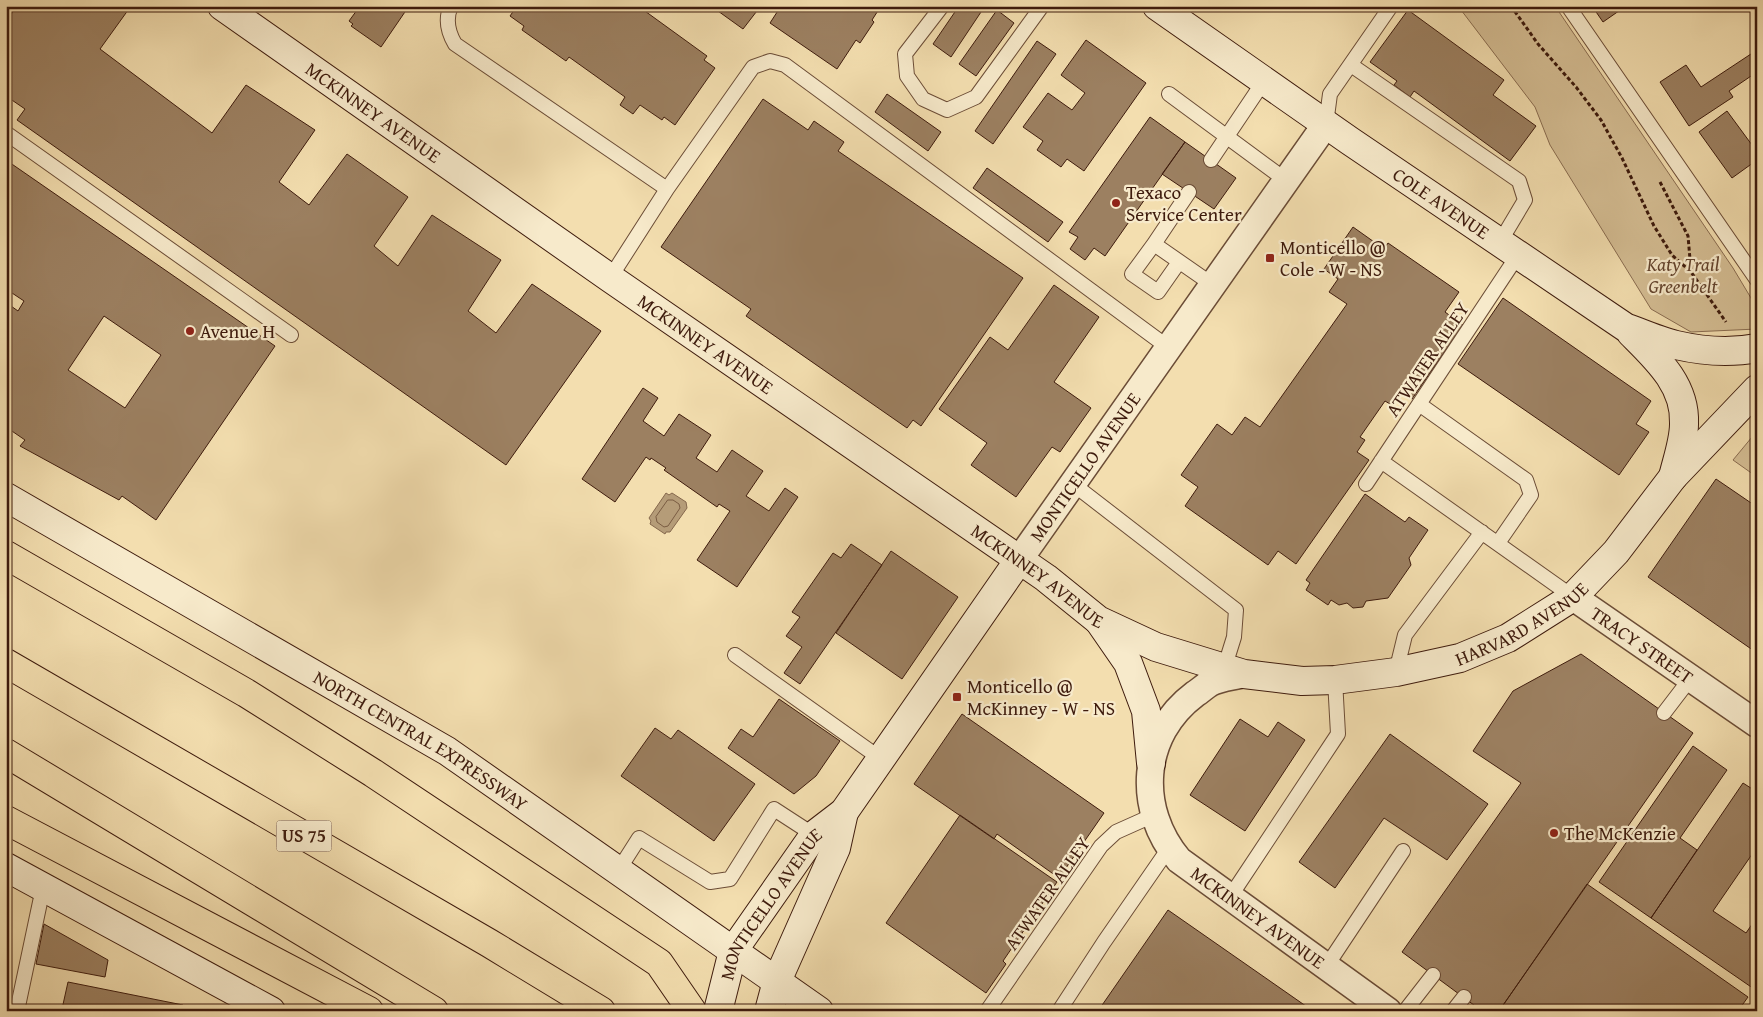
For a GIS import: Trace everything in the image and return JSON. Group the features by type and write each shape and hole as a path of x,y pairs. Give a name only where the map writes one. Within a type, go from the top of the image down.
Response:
{"highway":[{"path":"6,555 246,693 382,778 659,963 692,1011"},
{"name":"US 75","path":"6,664 497,948 601,1011"},
{"path":"6,753 434,1011"},
{"path":"6,820 369,1011"}],"street":[{"name":"MCKINNEY AVENUE","path":"222,6 610,278 1046,578 1098,620 1156,647 1223,668 1210,683 1182,704 1162,730 1151,763 1150,798 1159,831 1179,860 1388,1011"},
{"name":"COLE AVENUE","path":"1162,8 1326,124 1625,327 1675,345 1714,351 1751,349"},
{"name":"MONTICELLO AVENUE","path":"720,1002 733,951 814,835 844,812 1326,124"},
{"path":"1625,327 1656,357 1675,383 1683,403 1684,425 1673,477"},
{"name":"HARVARD AVENUE","path":"1223,668 1302,681 1335,680 1396,672 1460,658 1508,638 1572,597 1616,552 1673,477 1757,389"},
{"name":"NORTH CENTRAL EXPRESSWAY","path":"6,497 447,752 819,1011"},
{"name":"TRACY STREET","path":"1572,597 1690,679 1754,718"},
{"path":"1098,620 1128,662 1146,711 1151,763"},
{"name":"MONTICELLO AVENUE","path":"769,1011 777,981 836,848 844,812"},
{"path":"6,867 262,1009"}],"lane":[{"path":"452,6 447,19 450,37 455,44 666,189"},
{"path":"942,6 905,54 907,76 923,99 947,110 976,97 1042,6"},
{"path":"1326,124 1330,94 1391,6"},
{"path":"1568,6 1757,280"},
{"path":"610,278 666,189 754,67 770,61 785,65 1169,348"},
{"name":"ATWATER ALLEY","path":"1351,65 1519,181 1525,200 1509,249 1419,404 1366,484"},
{"path":"1210,160 1264,81"},
{"path":"1169,94 1287,181"},
{"path":"6,133 291,335"},
{"path":"1178,262 1158,292 1132,274 1189,192"},
{"path":"1154,244 1213,285"},
{"path":"1419,404 1526,480 1531,495 1498,543"},
{"name":"TRACY STREET","path":"1381,461 1572,597"},
{"path":"1073,484 1236,610 1234,637 1223,668"},
{"path":"1396,672 1405,635 1482,532"},
{"path":"735,655 881,759"},
{"path":"1664,713 1690,679"},
{"path":"1230,897 1338,734 1335,680"},
{"path":"618,871 639,838 710,882 730,879 774,809 814,835"},
{"name":"ATWATER ALLEY","path":"987,1011 1101,846 1116,832 1154,815"},
{"path":"1060,1011 1104,942 1169,848"},
{"path":"1326,966 1403,850"},
{"path":"17,1011 43,888"},
{"path":"1405,1011 1433,975"},
{"path":"1453,1011 1464,997"}],"path":[{"path":"1511,6 1538,44 1576,87 1601,120 1622,158 1654,226 1672,255 1691,272 1729,325"}],"green space":[{"name":"Katy Trail Greenbelt","path":"1458,6 1555,6 1733,268 1757,308 1757,329 1691,332 1651,309 1550,145 1535,107"},
{"path":"1757,431 1757,477 1733,460"}],"water":[{"path":"666,493 669,495 672,493 686,502 687,508 670,532 665,534 650,524 649,518"}],"building":[{"path":"17,6 131,6 100,49 212,133 246,85 315,130 279,182 309,205 347,154 408,197 374,246 398,266 432,215 501,260 468,311 496,333 532,284 601,331 506,465 17,120 25,109 6,96 6,22"},
{"path":"360,6 409,6 381,47 351,26 353,24 349,21"},
{"path":"517,6 638,6 707,56 704,60 715,68 675,125 664,117 662,120 640,105 633,114 620,105 625,97 569,57 566,61 522,30 524,26 510,16"},
{"path":"711,6 760,6 760,7 743,29"},
{"path":"781,6 881,6 872,20 874,22 860,43 856,40 837,69 770,23"},
{"path":"959,6 985,6 951,57 933,44"},
{"path":"1592,6 1626,6 1603,22"},
{"path":"997,10 1014,23 976,76 959,64"},
{"path":"1408,10 1504,80 1493,95 1536,126 1510,161 1414,91 1410,97 1394,85 1397,81 1370,62"},
{"path":"1086,40 1146,83 1084,171 1067,159 1061,167 1037,150 1043,141 1023,127 1048,93 1072,110 1085,93 1061,75"},
{"path":"1037,41 1056,54 993,144 975,131"},
{"path":"1757,50 1757,72 1729,91 1733,97 1689,126 1660,82 1686,65 1701,87"},
{"path":"887,94 941,132 928,151 875,112"},
{"path":"763,99 808,130 814,121 844,142 838,151 1023,278 921,426 913,420 907,428 746,316 751,309 661,247"},
{"path":"1727,111 1752,145 1757,142 1757,160 1732,178 1699,132"},
{"name":"Texaco Service Center","path":"1150,117 1185,142 1105,256 1094,248 1085,260 1070,249 1078,237 1069,232"},
{"path":"1185,142 1236,178 1214,209 1162,174"},
{"name":"Avenue H","path":"6,160 275,346 156,520 122,496 119,500 20,446 25,440 6,427 6,313 11,306 18,311 24,301 6,289","holes":["104,316 161,355 125,408 68,370"]},
{"path":"987,168 1063,222 1048,242 973,188"},
{"path":"1353,227 1384,249 1388,243 1459,292 1445,312 1463,325 1412,399 1399,390 1390,404 1385,401 1360,437 1365,440 1357,452 1369,460 1296,564 1278,551 1268,565 1185,506 1198,487 1181,475 1217,424 1232,435 1245,417 1260,427 1347,304 1329,292 1338,279 1324,269"},
{"path":"1054,285 1099,317 1054,382 1091,408 1060,452 1052,447 1016,497 971,465 987,443 939,409 990,337 1008,350"},
{"path":"1503,298 1651,401 1636,424 1649,432 1619,475 1458,364"},
{"path":"643,388 658,398 643,421 664,436 679,414 711,435 696,458 717,472 732,450 763,471 746,496 769,511 785,488 798,497 737,587 697,560 730,511 719,504 717,507 664,470 666,468 651,458 650,460 646,457 615,502 582,479"},
{"path":"1716,479 1757,507 1757,653 1648,577"},
{"path":"1365,494 1405,522 1409,517 1428,530 1409,558 1411,565 1388,598 1366,601 1363,607 1353,608 1347,603 1339,605 1331,600 1328,605 1306,590 1310,583 1306,580"},
{"path":"851,544 882,565 800,684 784,673 802,647 786,636 800,617 792,612 833,553 841,558"},
{"path":"891,551 958,597 902,679 836,633"},
{"name":"The McKenzie","path":"1581,654 1693,733 1499,1011 1482,1011 1402,952 1521,783 1473,751 1513,691"},
{"path":"779,699 840,741 816,776 794,794 728,748 741,729 753,737"},
{"path":"962,714 1104,813 1059,878 997,834 994,839 914,784"},
{"path":"1240,719 1268,737 1278,722 1305,740 1245,831 1190,795"},
{"path":"655,728 671,739 678,730 755,784 714,841 621,776"},
{"path":"1390,734 1488,804 1447,860 1384,818 1335,888 1299,862"},
{"path":"1693,746 1727,770 1680,838 1697,850 1651,918 1599,882"},
{"path":"1743,783 1757,792 1757,847 1713,911 1746,933 1757,917 1757,991 1651,918"},
{"path":"960,815 1057,882 1003,961 1006,964 986,993 886,923"},
{"name":"The McKenzie","path":"1587,884 1748,997 1738,1011 1499,1011"},
{"path":"1168,910 1313,1011 1098,1011"},
{"path":"44,924 108,960 105,977 36,964"},
{"path":"68,982 183,1005 182,1011 69,1011 62,1009"}],"place":[{"name":"Texaco Service Center","path":"1116,203"},
{"name":"Monticello @ Cole - W - NS","path":"1270,258"},
{"name":"Avenue H","path":"190,331"},
{"name":"Monticello @ McKinney - W - NS","path":"957,697"},
{"name":"The McKenzie","path":"1554,833"}]}
